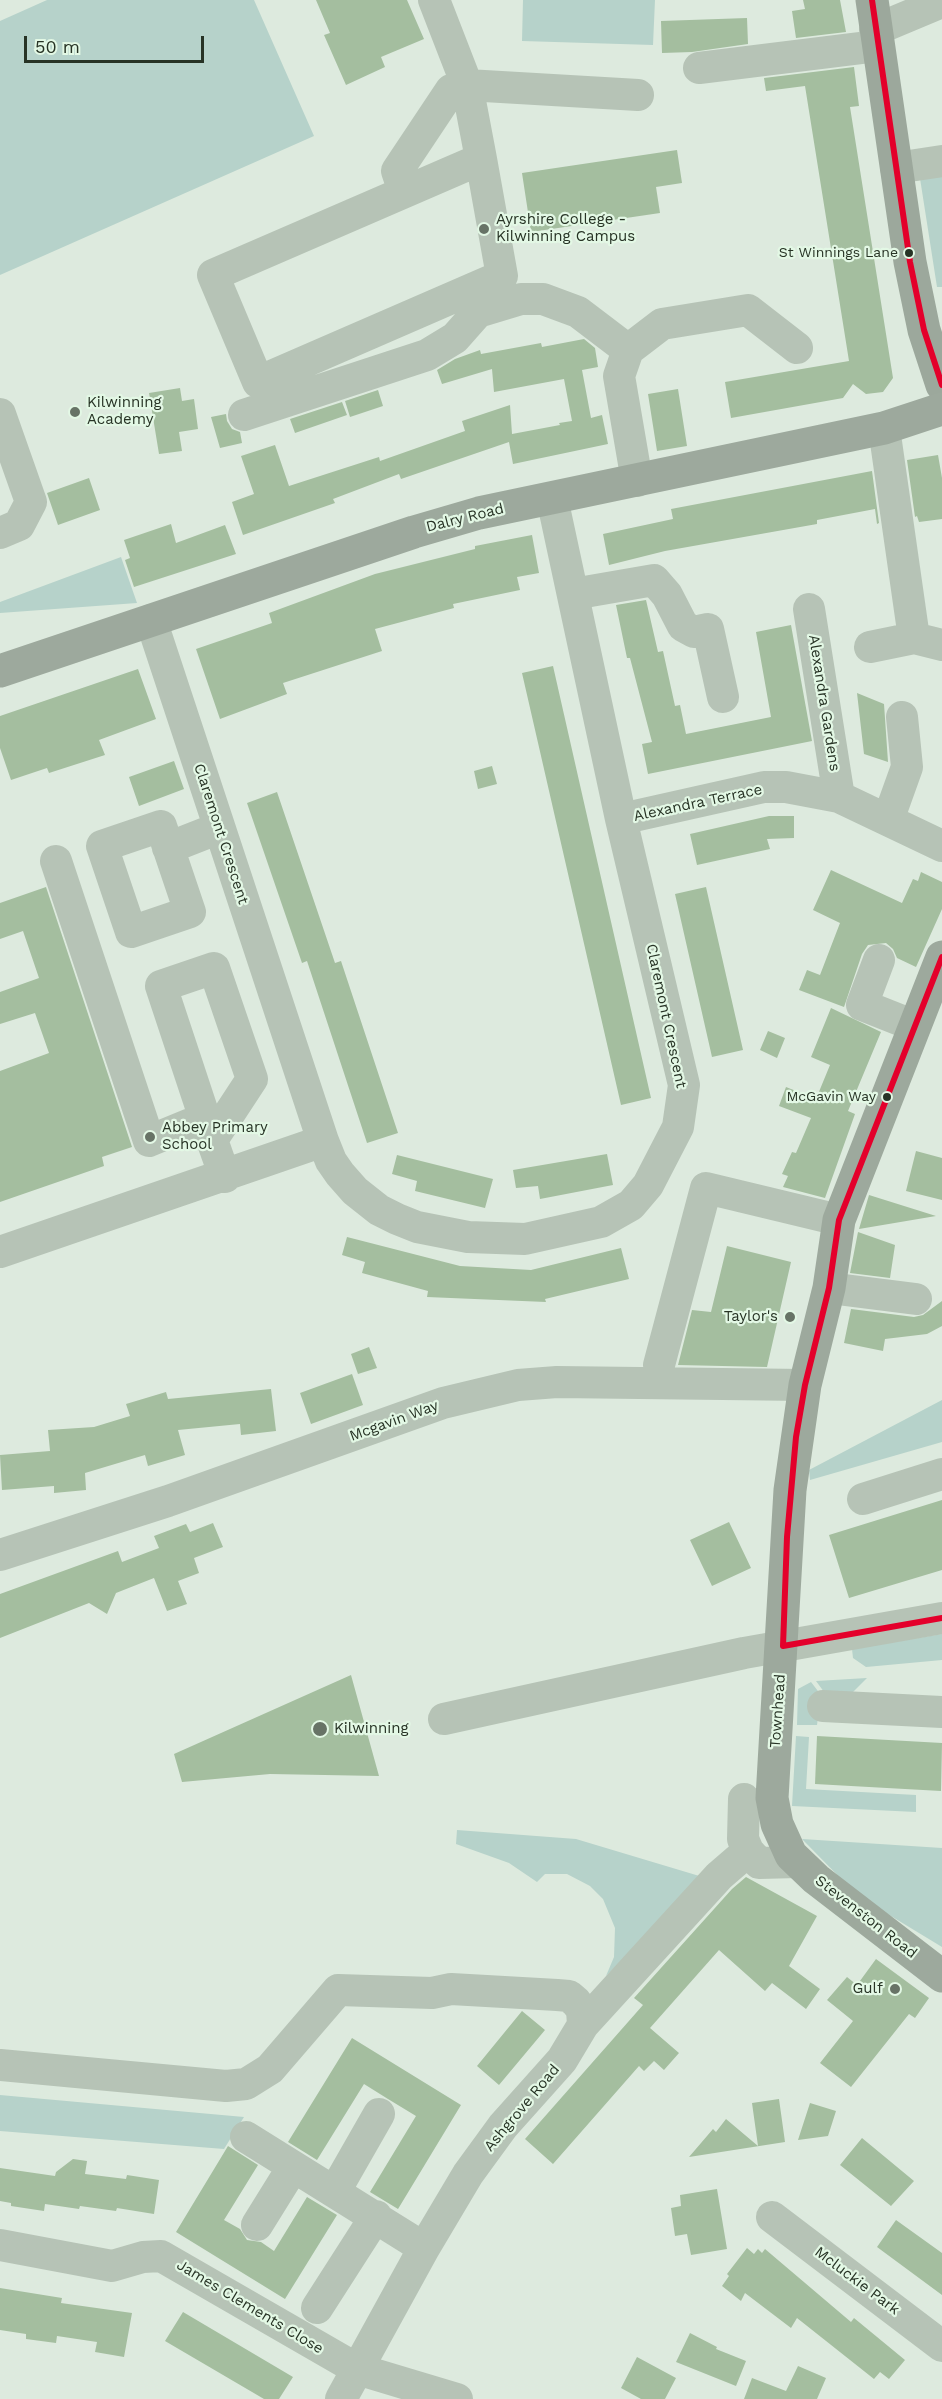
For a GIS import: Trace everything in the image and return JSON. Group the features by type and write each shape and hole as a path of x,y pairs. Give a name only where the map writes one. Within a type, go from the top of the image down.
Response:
{"highway":[{"name":"Dalry Road","path":"0,671 414,531 479,513 884,428 942,409"},
{"name":"Townhead","path":"795,1859 758,1798 783,1646 790,1490 805,1384 829,1288 839,1220 942,957"},
{"name":"Stevenston Road","path":"795,1859 816,1880 942,1976"}],"main road":[{"path":"874,26 922,319 942,385"}],"street":[{"path":"435,0 467,85 481,159 502,276 258,382 213,275 481,159"},
{"path":"699,68 874,26 942,2"},
{"path":"404,192 397,171 451,90 467,85 638,94"},
{"path":"896,168 942,161"},
{"path":"244,416 427,356 455,338 478,312 521,299 543,298 578,312 628,350"},
{"path":"638,481 619,376 628,350 662,324 748,310 797,348"},
{"path":"0,414 31,502 19,525 0,533"},
{"path":"870,646 928,641 884,428"},
{"name":"Claremont Crescent","path":"151,620 331,1161 355,1191 379,1210 417,1227 468,1237 525,1239 601,1222 631,1205 648,1185 678,1127 684,1085 621,819 552,498"},
{"path":"573,594 654,580 668,595 683,626 694,632 708,628 723,697"},
{"name":"Alexandra Gardens","path":"809,609 839,797"},
{"path":"888,820 907,767 902,717"},
{"name":"Alexandra Terrace","path":"621,819 764,787 808,789 839,797 942,846"},
{"path":"168,848 219,828"},
{"path":"56,861 149,1141 208,1129 225,1177"},
{"path":"879,960 862,1005 915,1026"},
{"path":"0,1252 323,1142"},
{"path":"659,1365 706,1188 839,1220"},
{"path":"829,1288 916,1299"},
{"name":"Mcgavin Way","path":"0,1555 168,1502 442,1403 518,1385 557,1382 805,1384"},
{"path":"863,1499 942,1474"},
{"path":"444,1719 783,1646 942,1618"},
{"path":"823,1706 942,1712"},
{"path":"758,1798 746,1845 759,1863 795,1859"},
{"name":"Ashgrove Road","path":"341,2399 424,2248 468,2174 503,2126 562,2060 583,2025 746,1845"},
{"path":"0,2065 226,2086 246,2084 270,2069 338,1990 432,1993 451,1989 569,1996 582,2010 583,2025"},
{"path":"335,2191 379,2114"},
{"path":"246,2138 376,2216 424,2248"},
{"path":"257,2225 293,2167"},
{"path":"316,2308 376,2216"},
{"name":"Mcluckie Park","path":"772,2217 942,2346"},
{"name":"James Clements Close","path":"0,2245 112,2266 161,2256 357,2369 457,2399"}],"shaded area":[{"path":"47,0 254,0 314,136 0,275 0,21"},
{"path":"523,0 655,0 653,45 522,41"},
{"path":"942,168 942,287 937,287 919,172"},
{"path":"121,557 137,603 0,613 0,602"},
{"path":"942,1400 942,1442 810,1480 809,1470"},
{"path":"942,1634 942,1660 866,1667 853,1658 852,1649"},
{"path":"867,1678 848,1697 827,1696 816,1681"},
{"path":"811,1682 821,1695 817,1725 797,1725 798,1689"},
{"path":"796,1736 809,1737 806,1789 916,1795 916,1812 792,1806"},
{"path":"457,1830 576,1839 706,1878 606,1976 614,1957 615,1928 603,1899 590,1886 567,1874 545,1874 537,1882 509,1863 456,1844"},
{"path":"802,1839 942,1848 942,1947 858,1896"},
{"path":"0,2095 244,2117 224,2149 0,2131"}],"building":[{"path":"316,0 407,0 424,39 381,57 385,67 346,85 324,35 330,33"},
{"path":"803,0 840,0 846,32 796,38 792,11 805,9"},
{"path":"747,18 748,44 692,52 662,53 661,21"},
{"path":"854,67 859,106 850,107 893,378 883,392 866,394 853,384 843,398 731,418 725,382 849,361 805,86 766,91 764,78"},
{"path":"677,150 682,183 656,187 660,213 531,232 522,173"},
{"path":"584,339 595,348 598,367 582,370 591,418 602,415 608,444 513,464 509,442 401,479 399,474 333,499 335,503 243,535 232,502 254,494 241,456 275,445 289,486 379,457 380,461 465,431 462,421 510,405 512,434 572,421 564,379 494,392 492,369 442,384 437,370 455,359 480,350 481,354 541,343 542,347"},
{"path":"180,388 182,401 194,399 198,429 179,432 182,451 159,454 149,393"},
{"path":"678,389 687,446 657,451 648,394"},
{"path":"378,390 383,406 350,417 345,401"},
{"path":"342,402 347,415 295,433 290,419"},
{"path":"226,414 232,429 240,432 242,443 220,448 211,417"},
{"path":"938,455 942,478 942,519 919,522 917,516 915,517 907,460"},
{"path":"872,471 879,523 877,524 875,509 817,520 817,524 665,551 609,565 603,534 673,519 671,509"},
{"path":"89,478 100,510 58,525 47,493"},
{"path":"171,524 176,543 225,525 236,554 134,587 125,560 130,558 124,540"},
{"path":"532,535 539,573 517,577 520,590 453,604 454,608 375,629 382,651 283,683 287,694 220,719 196,649 272,623 269,613 375,574 475,549 475,546"},
{"path":"646,600 658,652 663,651 675,706 680,705 686,734 771,717 756,632 791,625 812,741 648,774 642,744 652,742 630,658 627,658 616,605"},
{"path":"553,666 651,1098 621,1105 522,673"},
{"path":"138,669 156,719 99,740 105,755 49,773 47,768 11,780 0,748 0,716"},
{"path":"857,693 884,704 888,762 864,754"},
{"path":"174,761 184,789 139,806 129,777"},
{"path":"492,766 497,784 478,789 474,771"},
{"path":"277,792 335,963 341,961 398,1133 367,1143 307,961 302,963 247,803"},
{"path":"769,816 794,816 794,838 767,839 770,849 697,865 690,834"},
{"path":"831,870 902,903 913,879 918,881 921,872 942,882 942,909 916,967 897,958 893,949 886,943 868,945 862,954 844,1007 799,990 807,970 820,975 840,923 813,910"},
{"path":"46,887 132,1147 102,1157 104,1166 0,1202 0,1071 49,1053 35,1013 0,1024 0,992 39,978 23,931 0,939 0,903"},
{"path":"706,887 743,1050 712,1057 675,894"},
{"path":"831,1008 881,1032 848,1111 855,1114 825,1198 783,1187 788,1176 782,1174 792,1152 796,1153 811,1118 779,1106 786,1087 816,1099 830,1065 811,1057"},
{"path":"768,1031 785,1038 777,1058 760,1050"},
{"path":"916,1151 942,1158 942,1200 906,1191"},
{"path":"607,1154 613,1185 540,1199 538,1186 516,1188 513,1170"},
{"path":"397,1155 493,1179 485,1208 415,1191 417,1181 392,1174"},
{"path":"869,1195 936,1216 859,1229"},
{"path":"858,1232 895,1245 890,1278 850,1273"},
{"path":"347,1237 460,1266 531,1270 621,1248 629,1279 545,1299 546,1302 427,1297 428,1291 362,1273 365,1262 342,1255"},
{"path":"727,1246 791,1262 767,1367 678,1365 692,1310 711,1312"},
{"path":"942,1301 942,1326 927,1334 885,1339 883,1351 844,1343 851,1309 914,1317 923,1315"},
{"path":"369,1347 377,1368 358,1374 351,1354"},
{"path":"352,1374 363,1405 311,1424 300,1393"},
{"path":"271,1389 276,1431 241,1435 240,1424 178,1430 185,1455 148,1466 145,1455 85,1473 86,1490 54,1493 54,1486 2,1490 0,1455 50,1451 48,1430 94,1427 130,1416 126,1404 166,1392 168,1399"},
{"path":"942,1500 942,1570 849,1598 829,1535"},
{"path":"729,1522 751,1568 712,1586 690,1540"},
{"path":"213,1523 223,1547 194,1558 199,1573 178,1581 187,1604 167,1611 154,1578 116,1593 107,1614 89,1603 0,1638 0,1594 118,1551 122,1562 159,1548 154,1536 186,1524 190,1532"},
{"path":"351,1675 379,1776 270,1774 182,1782 174,1754"},
{"path":"817,1736 942,1743 941,1791 815,1784"},
{"path":"746,1877 817,1916 789,1966 820,1989 806,2009 772,1983 765,1991 719,1950 650,2028 679,2053 664,2070 654,2061 644,2071 639,2066 553,2164 525,2139 643,2005 634,1998 732,1889"},
{"path":"876,1959 929,1998 915,2018 909,2014 851,2087 820,2063 853,2021 827,2000 847,1977 857,1985"},
{"path":"522,2011 545,2030 499,2085 477,2066"},
{"path":"352,2038 461,2105 398,2209 370,2192 416,2116 364,2084 317,2160 288,2142"},
{"path":"779,2099 785,2142 689,2157 713,2129 716,2132 726,2119 758,2146 752,2103"},
{"path":"810,2103 836,2111 828,2136 798,2140"},
{"path":"862,2138 914,2181 891,2206 840,2165"},
{"path":"228,2146 258,2165 224,2220 240,2229 247,2240 261,2242 274,2251 307,2197 337,2215 285,2299 176,2232"},
{"path":"73,2159 87,2161 85,2174 126,2179 127,2175 159,2180 154,2214 117,2208 116,2211 80,2206 79,2209 45,2204 44,2211 11,2206 11,2203 0,2201 0,2168 55,2176 56,2172"},
{"path":"717,2189 727,2249 691,2255 687,2234 675,2236 671,2208 681,2206 680,2195"},
{"path":"896,2220 942,2253 942,2295 877,2247"},
{"path":"747,2248 754,2254 758,2249 762,2253 765,2249 851,2322 854,2318 905,2360 889,2379 880,2372 874,2379 797,2318 791,2328 745,2293 741,2301 722,2286 729,2276 727,2274"},
{"path":"0,2288 62,2298 61,2303 132,2313 124,2357 95,2352 97,2342 57,2336 56,2343 26,2339 26,2334 0,2330"},
{"path":"183,2312 293,2377 279,2399 264,2399 165,2341"},
{"path":"690,2333 717,2347 716,2349 746,2361 736,2386 676,2362"},
{"path":"637,2357 676,2378 665,2399 641,2399 621,2388"},
{"path":"798,2366 826,2378 817,2399 744,2399 752,2378 786,2391"}],"transit line":[{"path":"872,0 910,262 924,330 942,385"},
{"path":"942,957 839,1220 829,1288 805,1385 796,1437 787,1537 783,1646 942,1618"}],"place":[{"name":"Ayrshire College - Kilwinning Campus","path":"484,229"},
{"name":"St Winnings Lane","path":"909,253"},
{"name":"Kilwinning Academy","path":"75,412"},
{"name":"McGavin Way","path":"887,1097"},
{"name":"Abbey Primary School","path":"150,1137"},
{"name":"Taylor's","path":"790,1317"},
{"name":"Kilwinning","path":"320,1729"},
{"name":"Gulf","path":"895,1989"}]}
